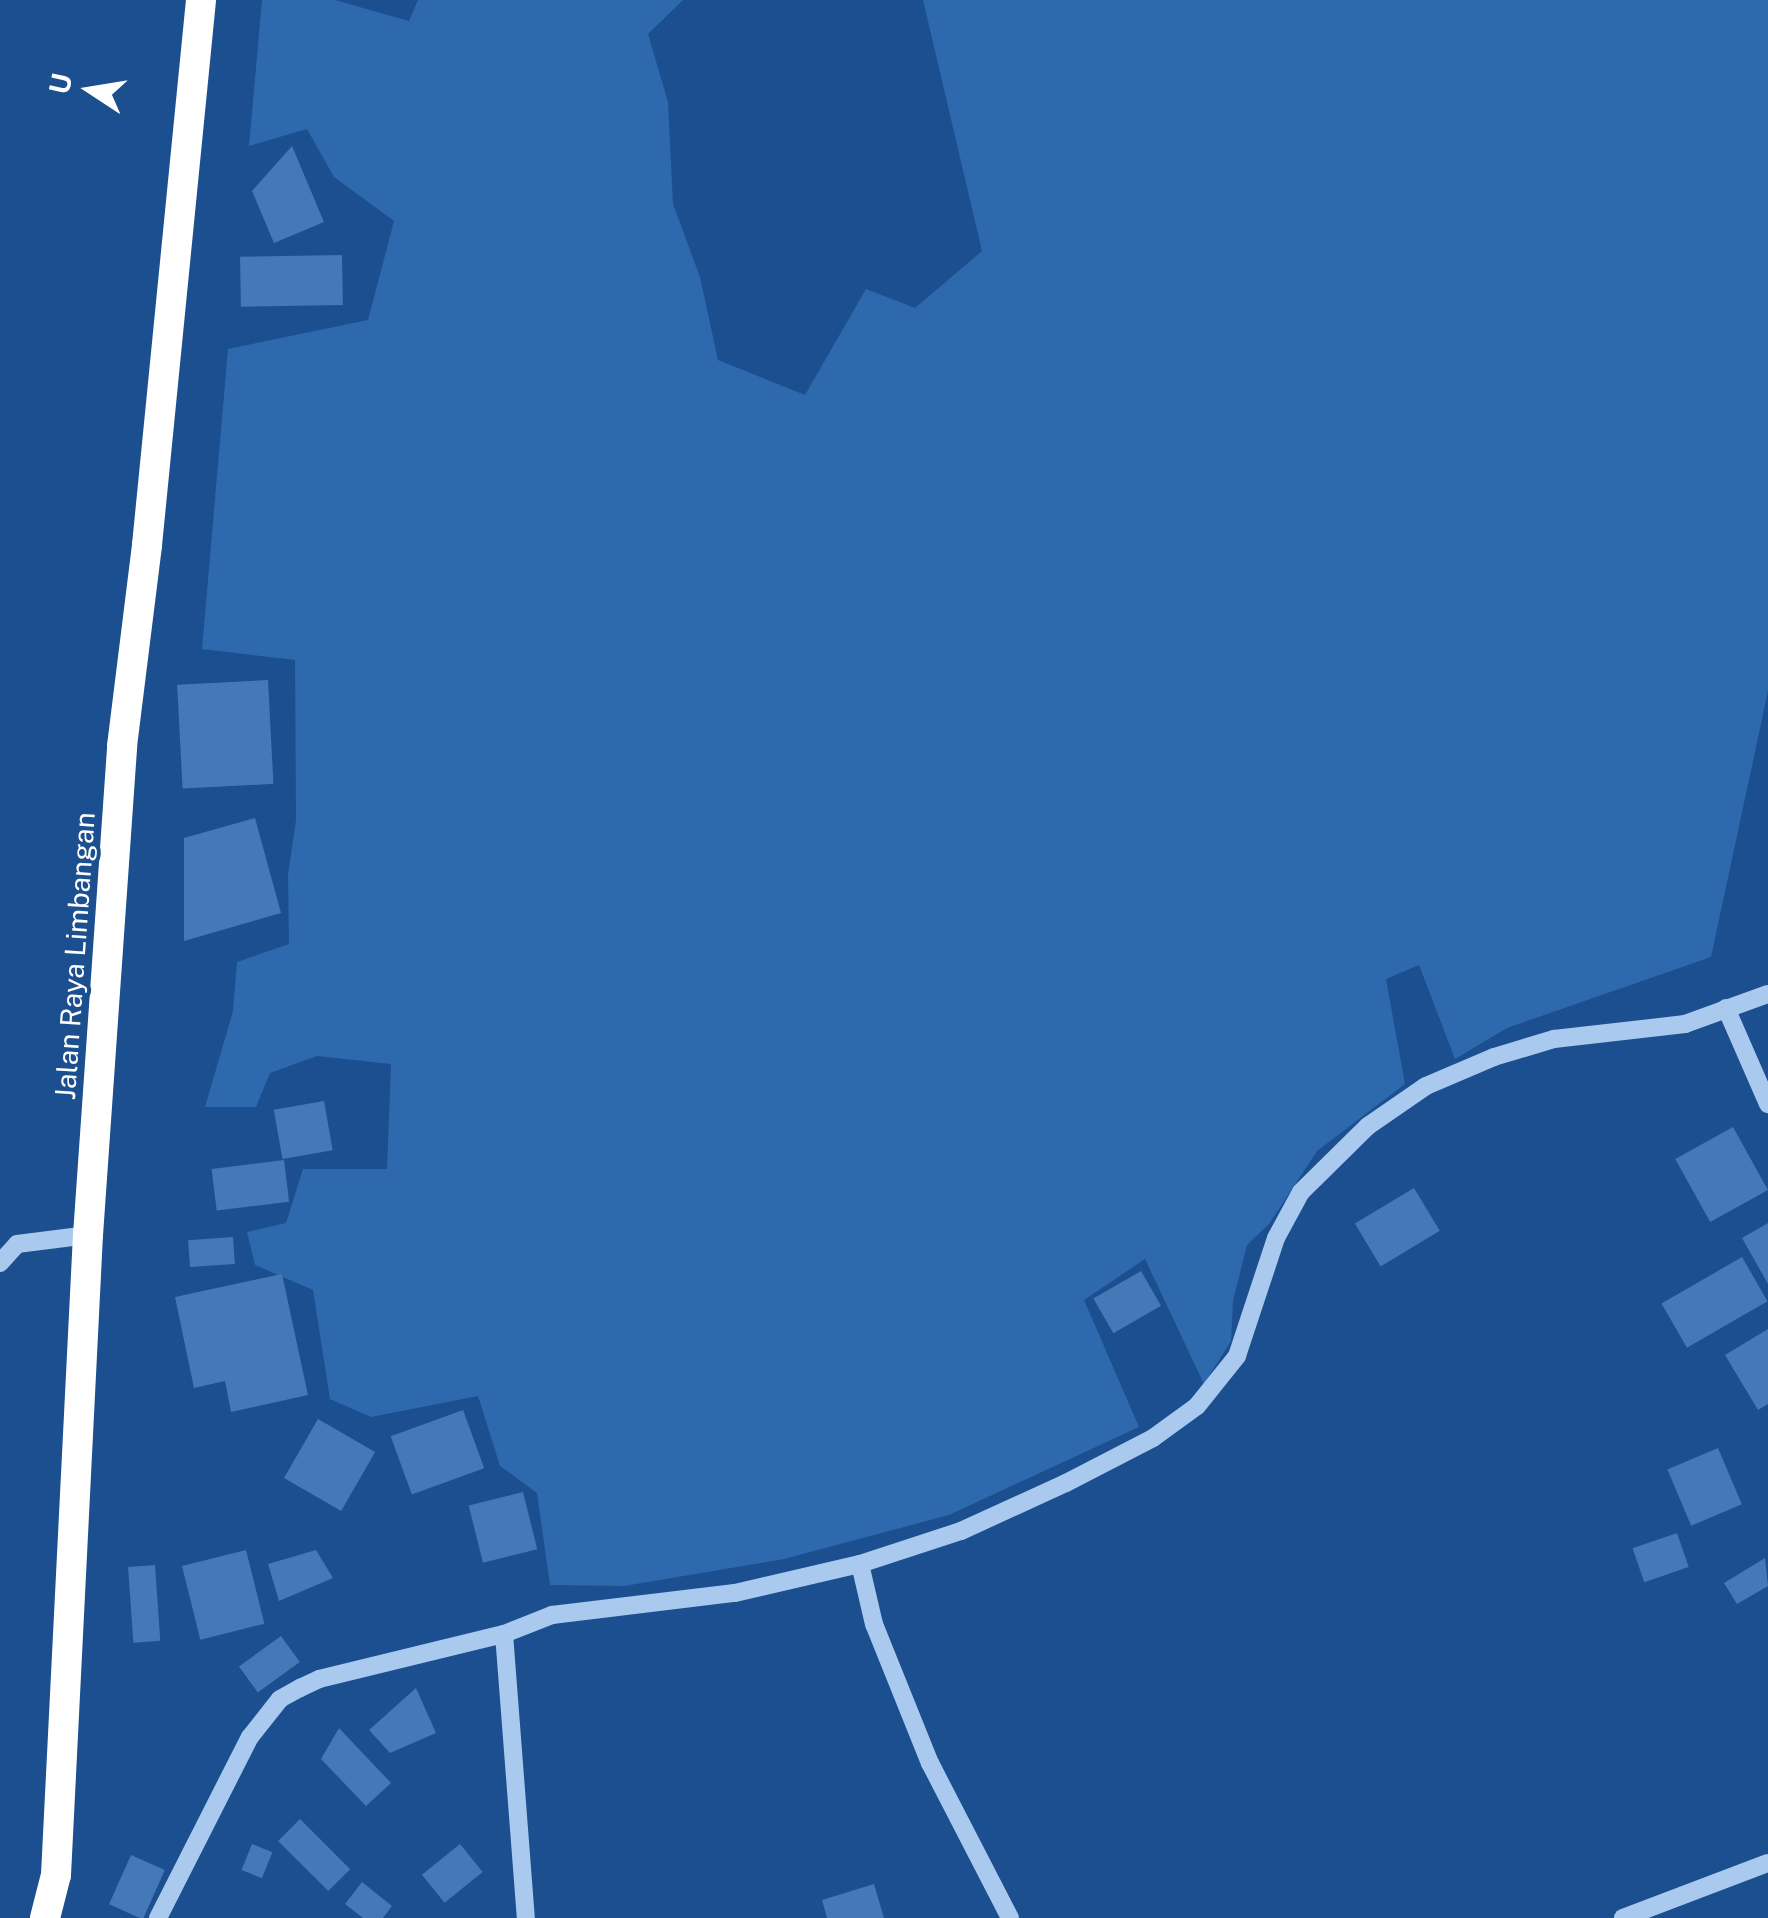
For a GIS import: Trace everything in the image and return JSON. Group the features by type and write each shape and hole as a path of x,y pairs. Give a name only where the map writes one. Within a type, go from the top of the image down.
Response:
{"highway":[{"name":"Jalan Raya Limbangan","path":"45,1918 56,1875 88,1235 122,746 147,545 201,0"}],"street":[{"path":"158,1918 250,1737 280,1700 319,1679 504,1634 552,1615 735,1593 860,1570 962,1531 1066,1484 1153,1438 1198,1406 1237,1356 1276,1238 1301,1192 1368,1126 1426,1086 1494,1057 1554,1039 1685,1024 1768,994"},
{"path":"1726,1008 1768,1104"},
{"path":"0,1263 17,1244 88,1235"},
{"path":"860,1570 874,1624 930,1763 1010,1918"},
{"path":"504,1634 526,1918"},
{"path":"1623,1918 1768,1863"}],"shaded area":[{"path":"262,0 335,0 409,21 418,0 683,0 648,34 668,102 673,204 700,277 718,360 805,395 866,289 915,308 982,251 923,0 1768,0 1768,691 1711,957 1507,1028 1455,1059 1419,965 1386,979 1405,1084 1317,1151 1269,1224 1247,1245 1233,1301 1231,1341 1204,1384 1145,1259 1084,1300 1139,1427 949,1515 784,1559 624,1586 550,1585 537,1493 500,1466 478,1396 371,1417 330,1399 313,1290 255,1265 247,1232 286,1223 303,1169 387,1169 391,1064 317,1056 270,1073 256,1107 205,1107 233,1011 237,962 289,944 288,875 296,820 295,660 202,649 228,349 368,320 394,221 334,177 307,129 249,146"}],"building":[{"path":"292,146 324,222 274,243 252,191"},
{"path":"342,255 343,305 241,307 240,257"},
{"path":"268,680 273,784 183,789 177,685"},
{"path":"255,818 281,913 184,941 184,838"},
{"path":"324,1101 333,1150 282,1159 274,1110"},
{"path":"1733,1127 1768,1190 1710,1222 1675,1159"},
{"path":"284,1160 289,1202 217,1211 212,1169"},
{"path":"1414,1188 1440,1231 1381,1266 1355,1224"},
{"path":"1768,1223 1768,1284 1742,1238"},
{"path":"233,1237 235,1264 190,1267 188,1240"},
{"path":"1742,1257 1768,1301 1687,1348 1661,1304"},
{"path":"1141,1271 1161,1306 1113,1333 1093,1298"},
{"path":"282,1274 308,1395 231,1412 225,1381 194,1388 175,1297"},
{"path":"1768,1329 1768,1404 1758,1410 1725,1355"},
{"path":"463,1410 484,1468 412,1495 391,1436"},
{"path":"318,1419 375,1452 341,1511 284,1478"},
{"path":"1718,1448 1742,1504 1691,1526 1667,1469"},
{"path":"523,1492 537,1549 483,1563 469,1506"},
{"path":"1677,1533 1689,1567 1644,1582 1633,1548"},
{"path":"246,1550 264,1624 200,1640 182,1566"},
{"path":"316,1550 333,1578 279,1601 268,1564"},
{"path":"1765,1558 1768,1586 1737,1604 1724,1583"},
{"path":"155,1565 160,1641 133,1643 128,1567"},
{"path":"281,1636 300,1662 258,1692 239,1667"},
{"path":"416,1688 436,1733 390,1753 369,1730"},
{"path":"339,1728 391,1783 366,1806 321,1759"},
{"path":"300,1819 350,1869 328,1891 278,1841"},
{"path":"252,1844 272,1852 262,1878 242,1870"},
{"path":"460,1844 483,1872 445,1903 422,1875"},
{"path":"131,1855 165,1870 143,1918 109,1904"},
{"path":"362,1882 392,1906 383,1918 363,1918 345,1904"},
{"path":"874,1884 884,1918 827,1918 822,1900"}]}
